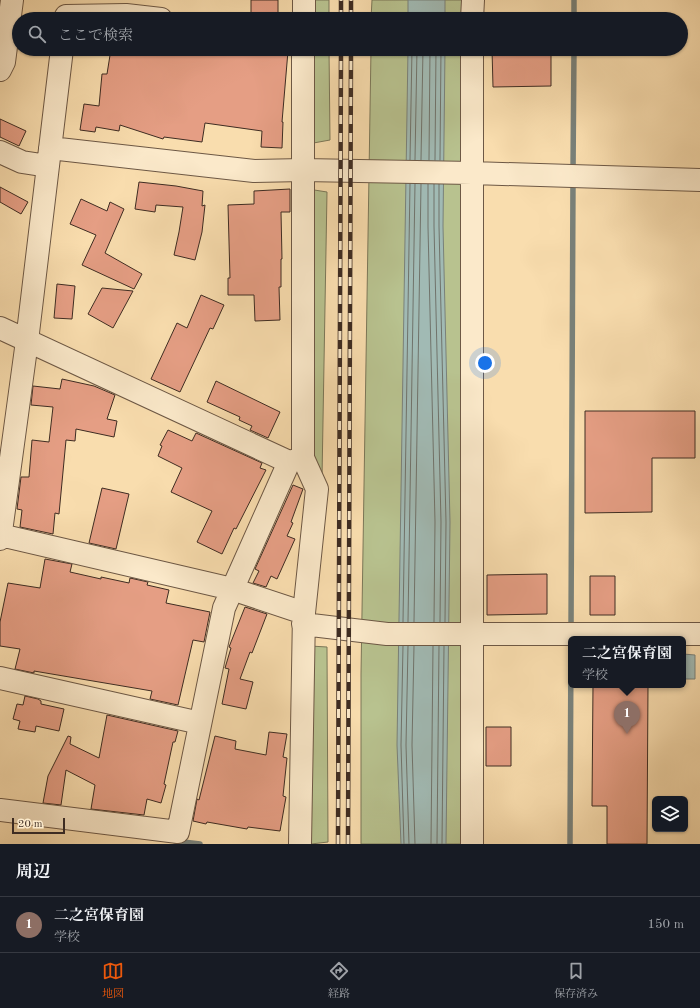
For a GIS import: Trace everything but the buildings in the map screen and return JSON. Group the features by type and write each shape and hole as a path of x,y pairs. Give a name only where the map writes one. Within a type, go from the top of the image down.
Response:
{"street":[{"path":"0,70 4,62 12,0"},
{"path":"304,0 304,12"},
{"path":"472,0 472,12"},
{"path":"0,539 27,341 61,56"},
{"path":"0,810 178,832 224,608 296,460 303,56"},
{"path":"472,56 468,173 467,635 472,844"},
{"path":"0,152 22,162 49,157 254,171 302,170 468,173 700,180"},
{"path":"0,328 296,460 317,489 304,618 300,844"},
{"path":"0,535 232,589 304,618 386,634 700,634"},
{"path":"0,678 200,724"}],"green space":[{"path":"310,0 329,0 329,12 310,12"},
{"path":"372,0 473,0 472,12 371,12"},
{"path":"309,56 329,56 330,140 308,144"},
{"path":"371,56 472,56 473,844 361,844 361,674"},
{"path":"308,189 327,192 322,478 303,458"},
{"path":"310,646 327,647 328,842 311,844"}],"water":[{"path":"408,0 445,0 445,12 408,12"},
{"path":"408,56 445,56 443,226 450,522 446,844 401,844 397,745"},
{"path":"686,654 695,655 695,679 686,679"}],"waterway":[{"path":"574,0 574,12"},
{"path":"573,172 574,56"},
{"path":"571,630 573,180"},
{"path":"570,844 571,688"},
{"path":"175,841 200,844"}],"railway":[{"path":"341,0 341,12"},
{"path":"351,0 351,12"},
{"path":"338,844 341,56"},
{"path":"348,844 351,56"}],"place":[{"name":"二之宮保育園","path":"627,734"}]}
